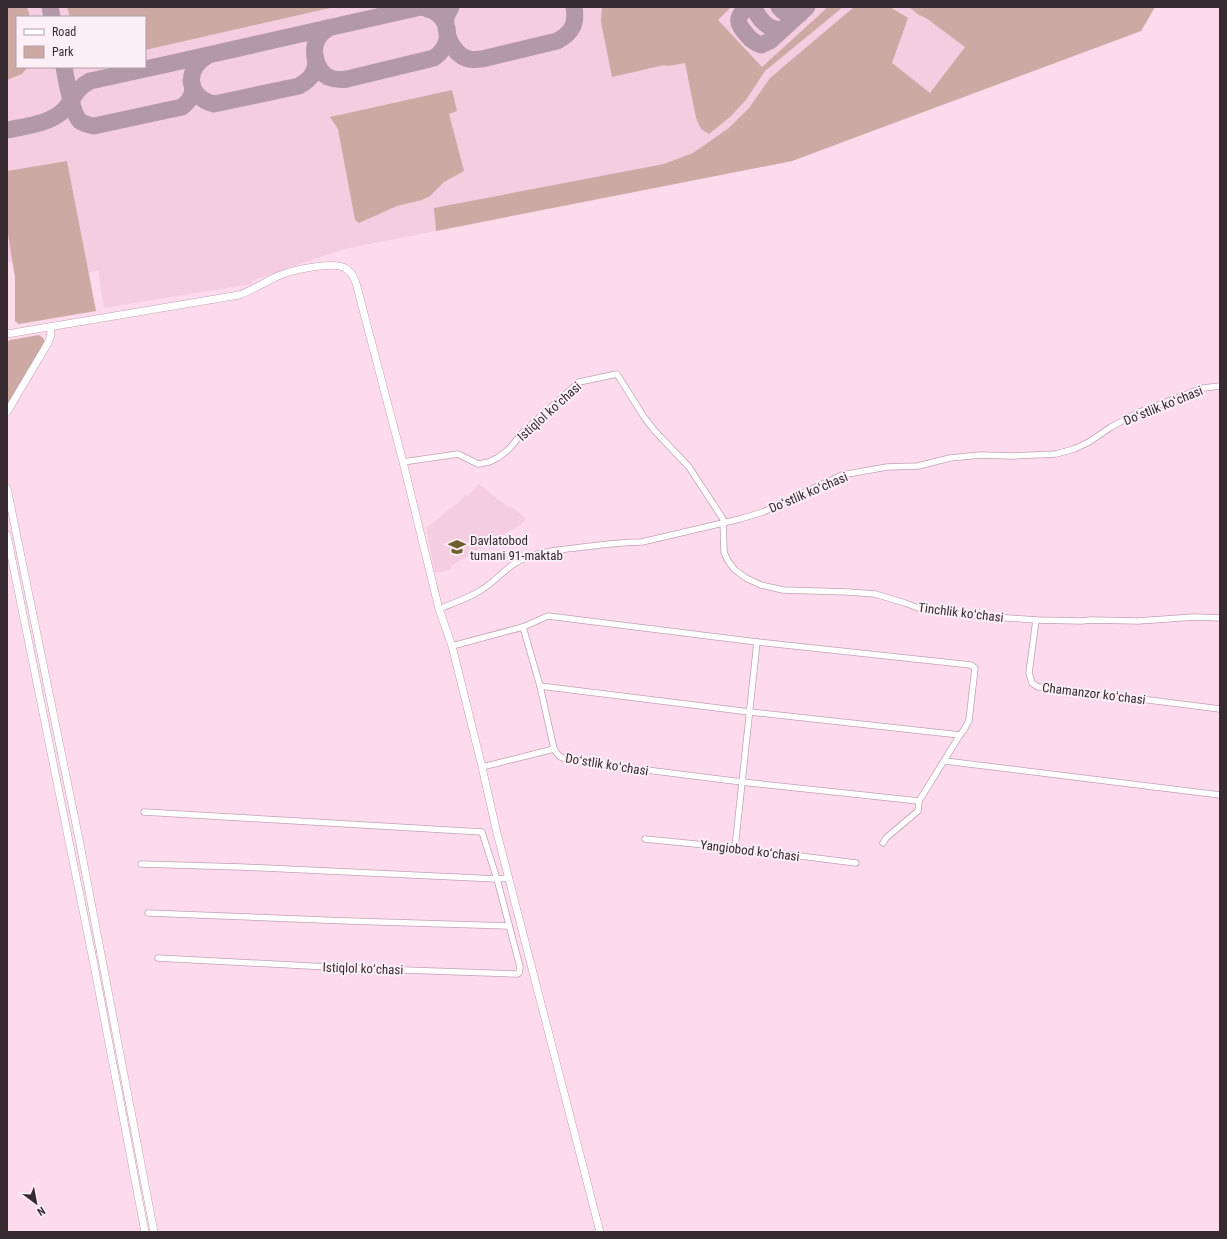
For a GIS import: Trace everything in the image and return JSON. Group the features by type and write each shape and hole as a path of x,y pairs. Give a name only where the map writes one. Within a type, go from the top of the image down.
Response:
{"street":[{"path":"7,334 239,295 252,291 280,275 296,271 333,265 345,268 353,276 403,462 438,609 452,646 496,829 600,1232"},
{"path":"7,412 48,343 51,335 50,326"},
{"name":"Istiqlol koʻchasi","path":"403,462 458,454 478,464 489,462 499,457 509,449 524,431 579,382 617,374 654,430 694,474 707,496 721,514 723,524"},
{"name":"Doʻstlik koʻchasi","path":"438,609 478,592 508,568 533,556 565,549 628,542 642,542 733,522 763,512 842,475 854,472 887,467 918,466 950,458 981,455 1056,454 1089,442 1111,427 1137,413 1203,388 1220,386"},
{"path":"7,488 79,839 154,1232"},
{"name":"Tinchlik koʻchasi","path":"723,524 724,552 728,561 735,570 761,585 783,590 875,594 905,603 921,610 1036,620 1138,621 1194,617 1220,618"},
{"path":"7,535 94,965 144,1232"},
{"path":"452,646 523,627 548,616 757,642 974,666 975,671 969,720 964,730 919,801 918,811 886,838 883,843"},
{"name":"Chamanzor koʻchasi","path":"1036,620 1029,673 1032,683 1038,687 1109,694 1220,709"},
{"path":"523,627 540,686 554,749"},
{"path":"735,848 757,642"},
{"path":"540,686 750,712 960,735"},
{"name":"Doʻstlik koʻchasi","path":"482,767 554,749 559,756 567,760 742,782 919,801"},
{"path":"945,761 1220,795"},
{"name":"Istiqlol koʻchasi","path":"144,812 482,832 497,879 520,967 519,973 516,974 347,968 158,958"},
{"name":"Yangiobod koʻchasi","path":"645,839 735,848 856,863"},
{"path":"140,864 241,867 497,879 509,878"},
{"path":"148,913 348,922 509,926"}],"shaded area":[{"path":"7,7 1155,7 1141,31 792,161 344,249 252,281 252,284 104,308 98,271 41,279 20,260 7,262"},
{"name":"Davlatobod tumani 91-maktab","path":"479,484 507,506 513,508 526,518 523,523 451,566 452,569 435,573 426,528 459,502 466,494 468,496"}],"green space":[{"path":"7,7 27,7 30,16 16,16 16,68 27,68 22,74 7,80"},
{"path":"67,7 334,7 146,50 146,16 70,16"},
{"path":"602,7 731,7 718,20 762,67 828,7 843,7 765,71 746,100 730,117 709,134 701,129 696,118 685,63 668,66 664,65 612,77 601,22"},
{"path":"854,7 890,7 908,18 892,63 930,93 965,47 909,7 1155,7 1141,31 792,161 436,231 434,208 664,164 693,153 729,128 749,108 770,78"},
{"path":"452,90 457,111 449,114 464,171 444,182 430,196 422,200 397,206 359,223 355,220 338,129 330,117"},
{"path":"67,161 96,311 19,324 15,321 15,278 7,227 7,171"},
{"path":"39,335 44,339 44,345 7,405 7,342 10,340"}],"taxiway":[{"path":"50,7 52,16"},
{"path":"7,130 38,124 53,118 65,109 78,90 90,81 421,7"},
{"path":"328,28 320,35 315,45 316,61 318,66 328,77 338,80 347,79 434,58 439,54 446,43 448,32 446,26 437,13 422,7"},
{"path":"451,7 446,17 446,31 448,37 458,53 469,59 482,59 557,41 570,31 575,18 574,7"},
{"path":"747,7 739,18 739,24 750,38 761,45 770,41 807,7"},
{"path":"754,7 758,16 765,24 774,29 783,29"},
{"path":"779,7 788,15 800,14"},
{"path":"207,56 195,68 192,75 192,83 198,96 205,101 214,104 299,86 313,74 316,61 315,56"},
{"path":"64,68 70,96 77,117 83,123 94,126 182,107 188,102 191,96 193,89 191,81"}],"place":[{"name":"Davlatobod tumani 91-maktab","path":"457,547"}]}
